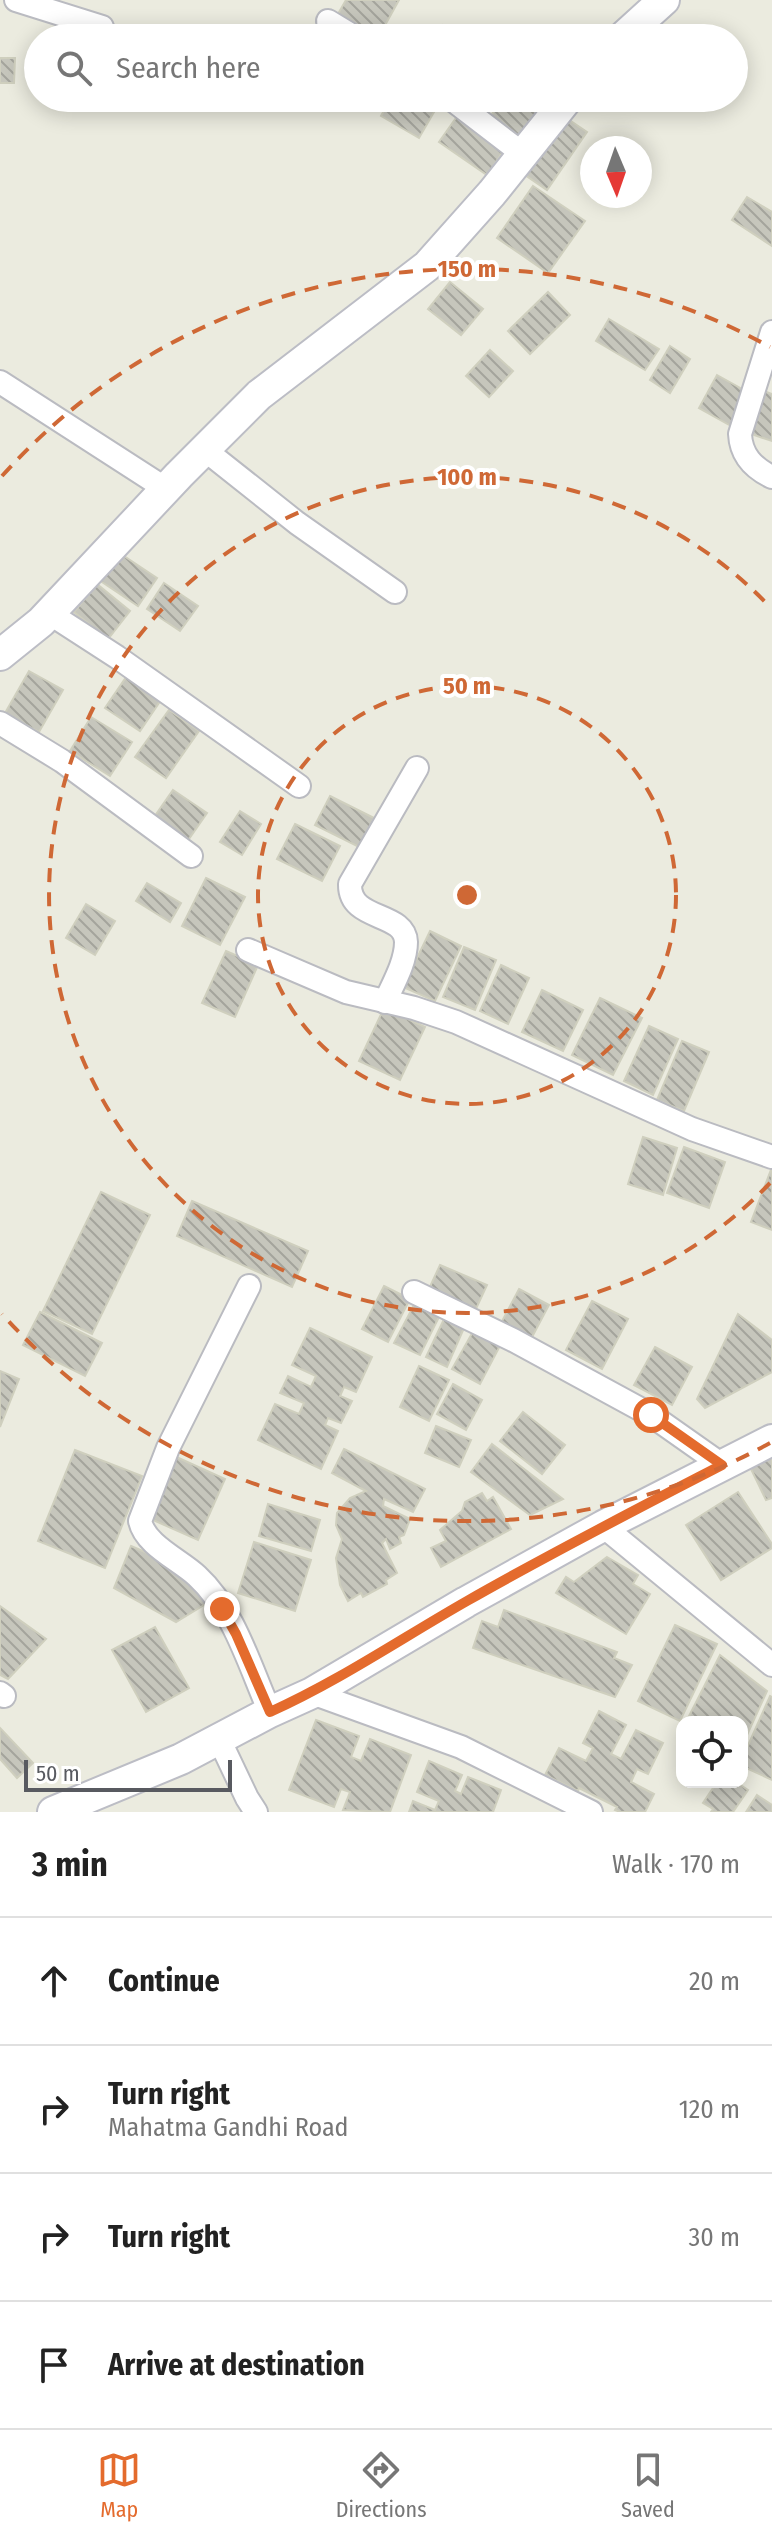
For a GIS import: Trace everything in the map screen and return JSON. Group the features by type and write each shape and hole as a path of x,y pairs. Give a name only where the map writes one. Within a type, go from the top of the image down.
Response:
{"street":[{"path":"16,0 92,24"},
{"path":"637,24 664,0"},
{"path":"328,21 333,24"},
{"path":"468,112 523,154"},
{"path":"0,655 49,613 259,395 427,266 557,112"},
{"path":"772,332 740,434 741,448 749,461 772,477"},
{"path":"0,382 166,489"},
{"path":"205,450 297,523 395,592"},
{"path":"49,613 117,657 299,786"},
{"path":"0,723 62,761 191,856"},
{"path":"385,1002 403,959 406,937 401,928 356,904 350,895 350,884 417,768"},
{"path":"248,950 346,992 414,1008 456,1022 668,1119 772,1157"},
{"path":"249,1286 168,1448 140,1521 144,1534 198,1577 215,1599 236,1634 270,1712"},
{"path":"414,1292 513,1340 651,1415 722,1465"},
{"path":"53,1812 181,1759 312,1693 603,1526 772,1440"},
{"path":"603,1526 772,1665"},
{"path":"312,1693 461,1747 591,1812"},
{"path":"219,1739 256,1812"}],"building":[{"path":"346,0 399,0 386,24 344,24 335,19"},
{"path":"0,58 15,58 14,83 0,83"},
{"path":"383,112 434,112 419,138 381,116"},
{"path":"494,112 542,112 520,141 489,118"},
{"path":"458,115 506,147 487,175 439,142"},
{"path":"562,115 587,132 580,136 580,142 547,190 522,173"},
{"path":"533,186 585,221 548,273 497,238"},
{"path":"747,197 772,212 772,246 732,220"},
{"path":"450,282 483,309 461,335 428,309"},
{"path":"548,292 570,315 530,354 508,331"},
{"path":"609,319 659,349 645,370 596,341"},
{"path":"670,346 690,359 670,393 650,380"},
{"path":"490,350 513,371 489,397 466,376"},
{"path":"717,375 749,393 731,426 699,408"},
{"path":"764,391 772,394 772,441 748,433"},
{"path":"118,552 157,578 138,606 99,580"},
{"path":"164,583 198,606 180,631 147,609"},
{"path":"97,584 130,611 108,639 74,612"},
{"path":"131,670 165,694 140,731 105,708"},
{"path":"29,671 63,690 39,732 5,713"},
{"path":"169,710 199,731 166,778 135,757"},
{"path":"91,717 132,742 110,776 70,751"},
{"path":"173,790 207,813 184,846 150,823"},
{"path":"330,796 374,818 359,847 315,825"},
{"path":"240,811 261,824 242,855 220,842"},
{"path":"295,824 340,846 322,881 277,859"},
{"path":"206,878 245,897 220,945 182,926"},
{"path":"147,883 181,903 170,922 136,901"},
{"path":"86,904 115,921 95,955 66,938"},
{"path":"430,931 461,946 435,1001 403,987"},
{"path":"464,947 496,960 475,1010 443,997"},
{"path":"226,951 258,965 235,1017 202,1003"},
{"path":"501,965 529,978 508,1024 480,1011"},
{"path":"542,990 583,1010 563,1051 522,1032"},
{"path":"600,998 642,1018 613,1075 572,1055"},
{"path":"384,1008 425,1027 400,1080 359,1061"},
{"path":"649,1026 678,1039 653,1095 624,1081"},
{"path":"682,1041 709,1052 684,1111 657,1100"},
{"path":"643,1137 677,1148 663,1195 628,1184"},
{"path":"684,1147 725,1162 709,1208 667,1193"},
{"path":"772,1167 772,1230 751,1222"},
{"path":"101,1192 150,1215 92,1334 43,1311"},
{"path":"192,1201 308,1251 292,1287 177,1236"},
{"path":"440,1265 487,1285 475,1311 428,1291"},
{"path":"384,1286 410,1299 388,1342 362,1329"},
{"path":"519,1289 549,1305 530,1341 500,1325"},
{"path":"592,1301 628,1319 602,1369 566,1350"},
{"path":"415,1303 440,1315 420,1355 394,1343"},
{"path":"40,1312 102,1343 85,1376 23,1345"},
{"path":"738,1314 772,1340 772,1372 705,1408 697,1399"},
{"path":"444,1319 464,1328 447,1367 426,1357"},
{"path":"310,1328 372,1357 356,1392 344,1387 340,1396 352,1401 341,1423 328,1418 325,1425 338,1431 321,1469 258,1440 275,1404 299,1414 304,1403 280,1393 288,1376 311,1387 316,1376 292,1365"},
{"path":"475,1328 502,1342 480,1384 452,1369"},
{"path":"655,1347 692,1367 672,1405 634,1385"},
{"path":"419,1366 449,1380 429,1421 400,1407"},
{"path":"0,1371 19,1379 0,1427"},
{"path":"453,1384 482,1400 466,1430 437,1414"},
{"path":"523,1412 565,1445 542,1474 500,1441"},
{"path":"436,1426 471,1440 459,1467 425,1453"},
{"path":"492,1444 563,1499 530,1515 471,1472"},
{"path":"344,1449 425,1489 413,1512 384,1499 383,1506 410,1519 404,1535 399,1537 401,1543 390,1549 386,1539 382,1543 397,1573 386,1580 387,1584 348,1601 340,1585 336,1558 342,1539 336,1525 337,1513 350,1498 366,1491 332,1473"},
{"path":"75,1450 142,1476 105,1568 38,1541"},
{"path":"172,1455 225,1479 198,1540 144,1516"},
{"path":"772,1456 772,1498 766,1500 750,1467"},
{"path":"738,1492 772,1548 721,1580 686,1525"},
{"path":"482,1493 487,1501 493,1497 511,1529 441,1567 431,1548 446,1541 440,1530 462,1511 465,1502"},
{"path":"268,1504 320,1520 311,1551 259,1536"},
{"path":"254,1542 311,1560 295,1611 238,1593"},
{"path":"131,1546 159,1558 201,1588 209,1602 176,1622 114,1588"},
{"path":"607,1557 638,1575 633,1584 650,1594 626,1634 556,1593 566,1577 574,1582"},
{"path":"0,1606 46,1639 8,1679 0,1675"},
{"path":"504,1610 617,1652 614,1658 632,1665 615,1697 473,1648 482,1621 498,1627"},
{"path":"675,1625 717,1644 682,1716 676,1716 676,1719 638,1701"},
{"path":"155,1627 189,1688 146,1712 112,1650"},
{"path":"720,1655 767,1691 748,1733 748,1716 689,1716"},
{"path":"770,1696 772,1780 748,1769 748,1746"},
{"path":"599,1711 626,1725 611,1754 621,1759 636,1730 663,1743 648,1774 637,1769 631,1782 654,1794 645,1812 620,1812 615,1810 617,1807 579,1788 578,1791 545,1775 559,1748 586,1761 593,1748 583,1743"},
{"path":"316,1720 359,1736 351,1757 361,1761 370,1739 411,1755 390,1812 343,1810 350,1792 341,1789 334,1807 289,1790"},
{"path":"0,1728 33,1763 17,1778 0,1759"},
{"path":"429,1761 462,1775 455,1791 461,1794 468,1777 501,1790 493,1812 409,1812 413,1801 435,1810 439,1801 417,1792"},
{"path":"713,1788 748,1790 733,1812 711,1812 713,1809 703,1803"},
{"path":"757,1795 772,1805 772,1812 746,1812"}],"route":[{"path":"222,1609 270,1712 312,1693 603,1526 722,1465 651,1415"}]}
